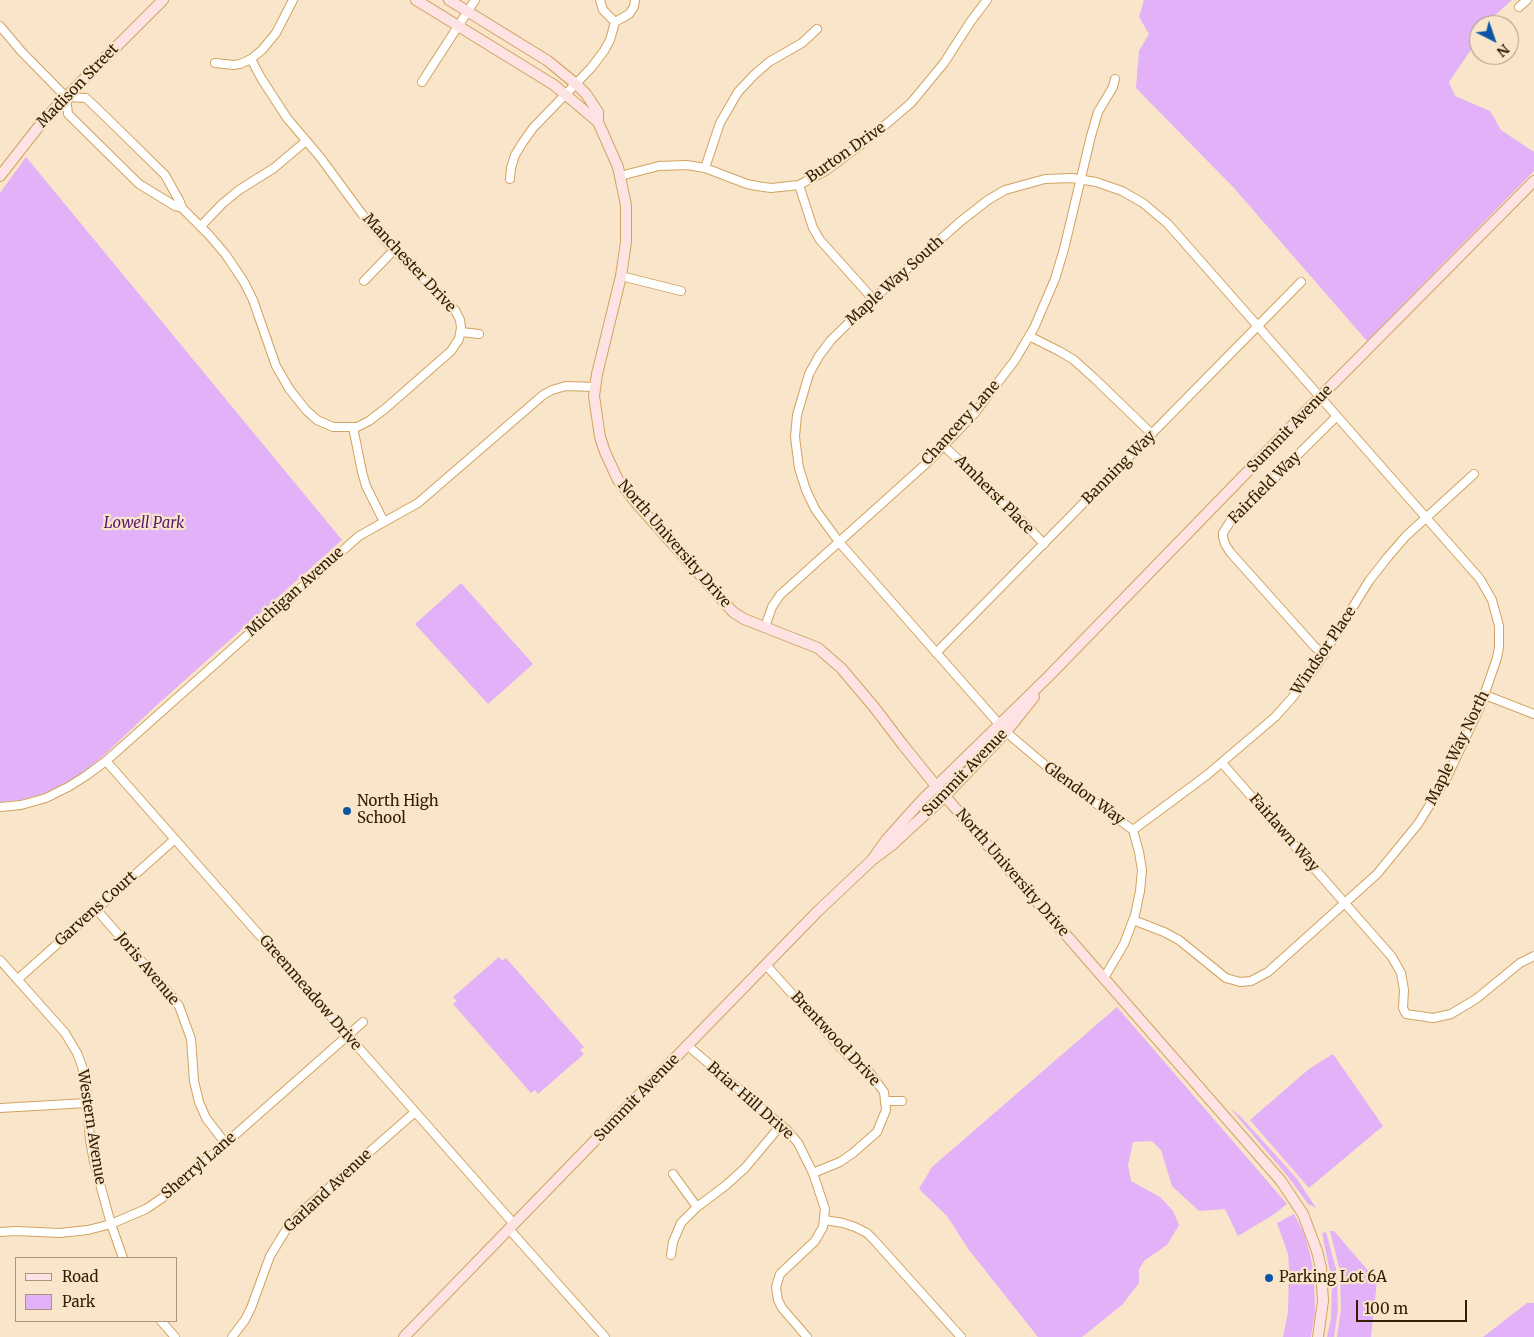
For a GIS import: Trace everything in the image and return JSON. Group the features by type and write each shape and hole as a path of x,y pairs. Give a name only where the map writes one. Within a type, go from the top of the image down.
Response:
{"street":[{"name":"Madison Street","path":"0,176 36,130 66,96 163,0"},
{"path":"215,63 234,65 251,59 262,50 276,33 293,0"},
{"name":"North University Drive","path":"416,0 542,77 566,94 598,122 614,155 626,205 627,229 621,276 595,387 596,419 600,437 618,480 727,606 739,616 811,644 829,656 857,686 936,786 1281,1181 1298,1205 1317,1250 1321,1268 1323,1301 1318,1337"},
{"name":"North University Drive","path":"449,0 548,61 586,94 598,112 598,122"},
{"path":"422,82 475,0"},
{"path":"600,0 603,10 615,22"},
{"path":"510,179 515,155 523,142 604,51 610,40 615,22 629,14 634,7 635,0"},
{"name":"Burton Drive","path":"620,176 659,166 695,166 757,186 771,188 799,185 826,170 871,137 911,103 944,63 987,0"},
{"path":"1520,7 1528,0"},
{"path":"0,26 21,51 66,96"},
{"path":"705,168 720,123 738,92 769,62 806,40 817,29"},
{"name":"Manchester Drive","path":"182,208 174,206 139,184 68,114 66,96 86,98 165,175 182,208 223,251 244,282 261,322 276,366 290,390 317,420 333,427 362,425 376,417 401,396 451,351 457,343 461,332 460,320 455,310 394,250 362,214 278,104 251,59"},
{"name":"Chancery Lane","path":"765,627 772,607 780,595 944,446 988,398 1030,336 1055,279 1064,250 1098,112 1114,83"},
{"path":"201,226 222,204 239,190 274,168 306,141"},
{"name":"Maple Way South","path":"1003,728 839,542 815,509 806,490 797,456 797,415 805,383 819,356 831,340 873,299 961,221 997,194 1014,187 1045,179 1081,179 1122,191 1144,203 1155,212 1168,224 1320,397"},
{"name":"Summit Avenue","path":"404,1337 766,964 872,860 892,845 945,796 1048,677 1320,397 1534,182"},
{"path":"799,185 813,228 820,240 873,299"},
{"path":"364,281 394,250"},
{"path":"621,276 681,291"},
{"name":"Banning Way","path":"936,653 1258,327 1300,282"},
{"path":"461,332 479,334"},
{"path":"1030,336 1059,350 1074,360 1152,434"},
{"name":"Michigan Avenue","path":"0,808 46,798 70,786 106,761 348,545 366,531 412,507 428,496 543,395 566,386 595,387"},
{"name":"Maple Way North","path":"1133,920 1179,940 1223,976 1240,982 1256,979 1268,972 1345,904 1390,860 1418,824 1447,777 1485,696 1494,670 1499,647 1499,626 1488,592 1480,579 1320,397"},
{"name":"Fairfield Way","path":"1324,655 1230,552 1225,544 1223,533 1230,522 1337,416"},
{"path":"353,427 366,486 384,522"},
{"name":"Amherst Place","path":"944,446 1044,544"},
{"name":"Windsor Place","path":"1133,830 1222,763 1275,717 1292,698 1324,655 1369,581 1397,546 1474,474"},
{"path":"1485,696 1534,714"},
{"name":"Summit Avenue","path":"872,860 887,839 936,786 1003,728"},
{"name":"Glendon Way","path":"1003,728 1063,780 1133,830 1142,870 1140,891 1133,920 1119,955 1104,978"},
{"name":"Greenmeadow Drive","path":"106,761 415,1112 605,1337"},
{"name":"Fairlawn Way","path":"1222,763 1392,957 1401,972 1404,1013 1412,1016 1433,1018 1456,1012 1476,999 1520,963 1534,956"},
{"name":"Garvens Court","path":"18,979 175,839"},
{"name":"Joris Avenue","path":"96,910 179,1006 191,1039 194,1081 198,1102 206,1118 225,1144"},
{"name":"Western Avenue","path":"0,960 70,1042 82,1066 94,1162 111,1224 123,1257"},
{"name":"Brentwood Drive","path":"766,964 849,1057 876,1079 884,1092 886,1110 880,1126 871,1138 853,1154 840,1162 813,1173"},
{"name":"Sherryl Lane","path":"0,1232 72,1232 111,1224 129,1218 155,1204 363,1022"},
{"name":"Briar Hill Drive","path":"688,1046 781,1125 798,1143 823,1198 825,1220"},
{"path":"886,1101 902,1101"},
{"path":"0,1108 87,1103"},
{"name":"Garland Avenue","path":"232,1337 251,1308 270,1256 289,1225 415,1112"},
{"path":"671,1255 672,1242 681,1223 697,1207 737,1176 781,1125"},
{"path":"673,1174 697,1207"},
{"path":"807,1337 782,1308 776,1295 776,1286 780,1274 815,1241 823,1228 825,1220 843,1223 867,1233 961,1337"},
{"path":"162,1322 175,1337"}],"green space":[{"path":"1144,0 1512,0 1495,15 1469,15 1469,53 1449,82 1455,96 1490,111 1501,130 1534,152 1534,171 1367,341 1234,188 1136,88 1139,51 1149,34 1139,17"},
{"name":"Lowell Park","path":"26,157 342,540 83,773 59,788 45,793 21,800 0,802 0,193"},
{"path":"461,583 533,664 488,704 415,624"},
{"path":"499,957 502,961 506,958 584,1047 580,1050 584,1054 538,1094 535,1090 531,1093 453,1004 457,1001 453,997"},
{"path":"1117,1007 1287,1204 1273,1215 1238,1236 1225,1209 1199,1211 1172,1186 1161,1150 1152,1141 1133,1142 1128,1165 1131,1181 1160,1197 1173,1211 1179,1225 1167,1245 1145,1260 1139,1269 1139,1283 1122,1305 1082,1337 1038,1337 969,1250 947,1216 919,1189 932,1167"},
{"path":"1333,1054 1383,1126 1309,1188 1250,1120 1309,1069"},
{"path":"1231,1109 1239,1115 1297,1179 1316,1208 1308,1204 1289,1178"},
{"path":"1294,1214 1304,1233 1314,1274 1315,1312 1311,1337 1283,1337 1288,1312 1289,1269 1288,1254 1277,1223"},
{"path":"1330,1231 1334,1231 1377,1281 1371,1337 1337,1337 1341,1309 1340,1271"},
{"path":"1326,1232 1336,1269 1338,1310 1334,1337 1327,1337 1331,1318 1332,1282 1322,1233"},
{"path":"1527,1303 1534,1303 1534,1337 1483,1337"}],"place":[{"name":"North High School","path":"347,811"},
{"name":"Parking Lot 6A","path":"1269,1278"}]}
